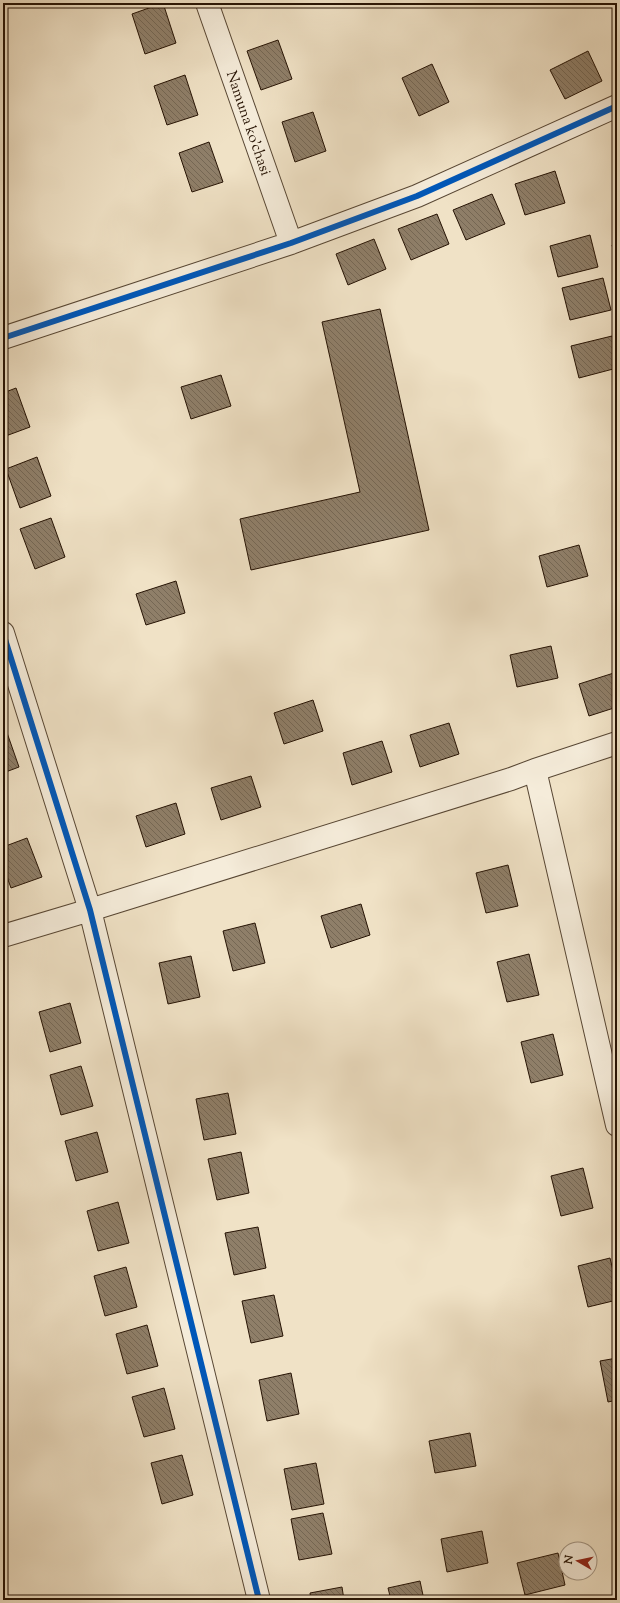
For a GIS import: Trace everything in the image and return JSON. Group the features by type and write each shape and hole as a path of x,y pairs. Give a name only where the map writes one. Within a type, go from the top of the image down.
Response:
{"street":[{"name":"Namuna ko'chasi","path":"207,3 291,243"},
{"path":"3,338 291,243 417,196 617,106"},
{"path":"3,632 90,910 259,1600"},
{"path":"3,936 511,780 535,770 617,743"},
{"path":"535,770 617,1125"}],"building":[{"path":"163,3 176,43 145,54 132,14"},
{"path":"278,40 292,79 261,90 247,51"},
{"path":"588,51 602,81 565,99 550,70"},
{"path":"432,64 449,102 419,116 402,78"},
{"path":"185,75 198,115 167,125 154,86"},
{"path":"313,112 326,151 295,162 282,122"},
{"path":"209,142 223,182 192,192 179,153"},
{"path":"555,171 565,203 525,215 515,184"},
{"path":"492,194 505,224 466,240 453,210"},
{"path":"437,214 449,244 411,260 398,229"},
{"path":"590,235 598,267 558,277 550,246"},
{"path":"374,239 386,269 348,285 336,254"},
{"path":"617,243 617,263 612,245"},
{"path":"603,278 611,310 570,320 562,288"},
{"path":"380,309 429,530 251,570 240,519 360,492 322,322"},
{"path":"612,336 617,358 617,368 579,378 571,346"},
{"path":"221,375 231,406 191,419 181,387"},
{"path":"16,388 30,427 3,437 3,393"},
{"path":"37,457 51,496 20,508 6,469"},
{"path":"51,518 65,557 35,569 20,529"},
{"path":"579,545 588,576 547,587 539,556"},
{"path":"176,581 185,613 146,625 136,594"},
{"path":"551,646 558,678 517,687 510,655"},
{"path":"617,672 617,707 589,716 579,684"},
{"path":"313,700 323,731 284,744 274,713"},
{"path":"449,723 459,754 420,767 410,735"},
{"path":"5,727 19,767 3,773 3,728"},
{"path":"382,741 392,772 352,785 343,753"},
{"path":"251,776 261,807 221,820 211,788"},
{"path":"176,803 185,834 146,847 136,816"},
{"path":"27,838 42,877 11,888 3,866 3,847"},
{"path":"508,865 518,906 486,913 476,873"},
{"path":"361,904 370,935 331,948 321,916"},
{"path":"255,923 265,963 233,971 223,931"},
{"path":"529,954 539,995 507,1002 497,962"},
{"path":"191,956 200,997 168,1004 159,963"},
{"path":"70,1003 81,1043 50,1052 39,1012"},
{"path":"553,1034 563,1075 531,1083 521,1042"},
{"path":"81,1066 93,1106 61,1115 50,1075"},
{"path":"228,1093 236,1134 204,1140 196,1099"},
{"path":"97,1132 108,1172 76,1181 65,1141"},
{"path":"241,1152 249,1193 217,1200 208,1159"},
{"path":"583,1168 593,1208 561,1216 551,1176"},
{"path":"118,1202 129,1243 98,1251 87,1211"},
{"path":"258,1227 266,1268 234,1275 225,1233"},
{"path":"610,1258 617,1287 617,1300 588,1307 578,1266"},
{"path":"126,1267 137,1307 105,1316 94,1276"},
{"path":"274,1295 283,1336 251,1343 242,1301"},
{"path":"147,1325 158,1366 127,1374 116,1334"},
{"path":"617,1358 617,1400 608,1402 600,1361"},
{"path":"291,1373 299,1414 267,1421 259,1380"},
{"path":"164,1388 175,1429 144,1437 132,1397"},
{"path":"470,1433 476,1466 435,1473 429,1441"},
{"path":"182,1455 193,1495 162,1504 151,1463"},
{"path":"316,1463 324,1504 292,1510 284,1469"},
{"path":"323,1513 332,1554 299,1560 291,1519"},
{"path":"482,1531 488,1563 447,1572 441,1539"},
{"path":"558,1553 558,1581 564,1581 565,1585 525,1595 517,1563"},
{"path":"420,1581 424,1600 391,1600 388,1588"},
{"path":"342,1587 344,1600 311,1600 310,1593"}],"cycle path":[{"path":"3,338 291,243 417,196 617,106"},
{"path":"3,633 90,910 259,1600"}]}
